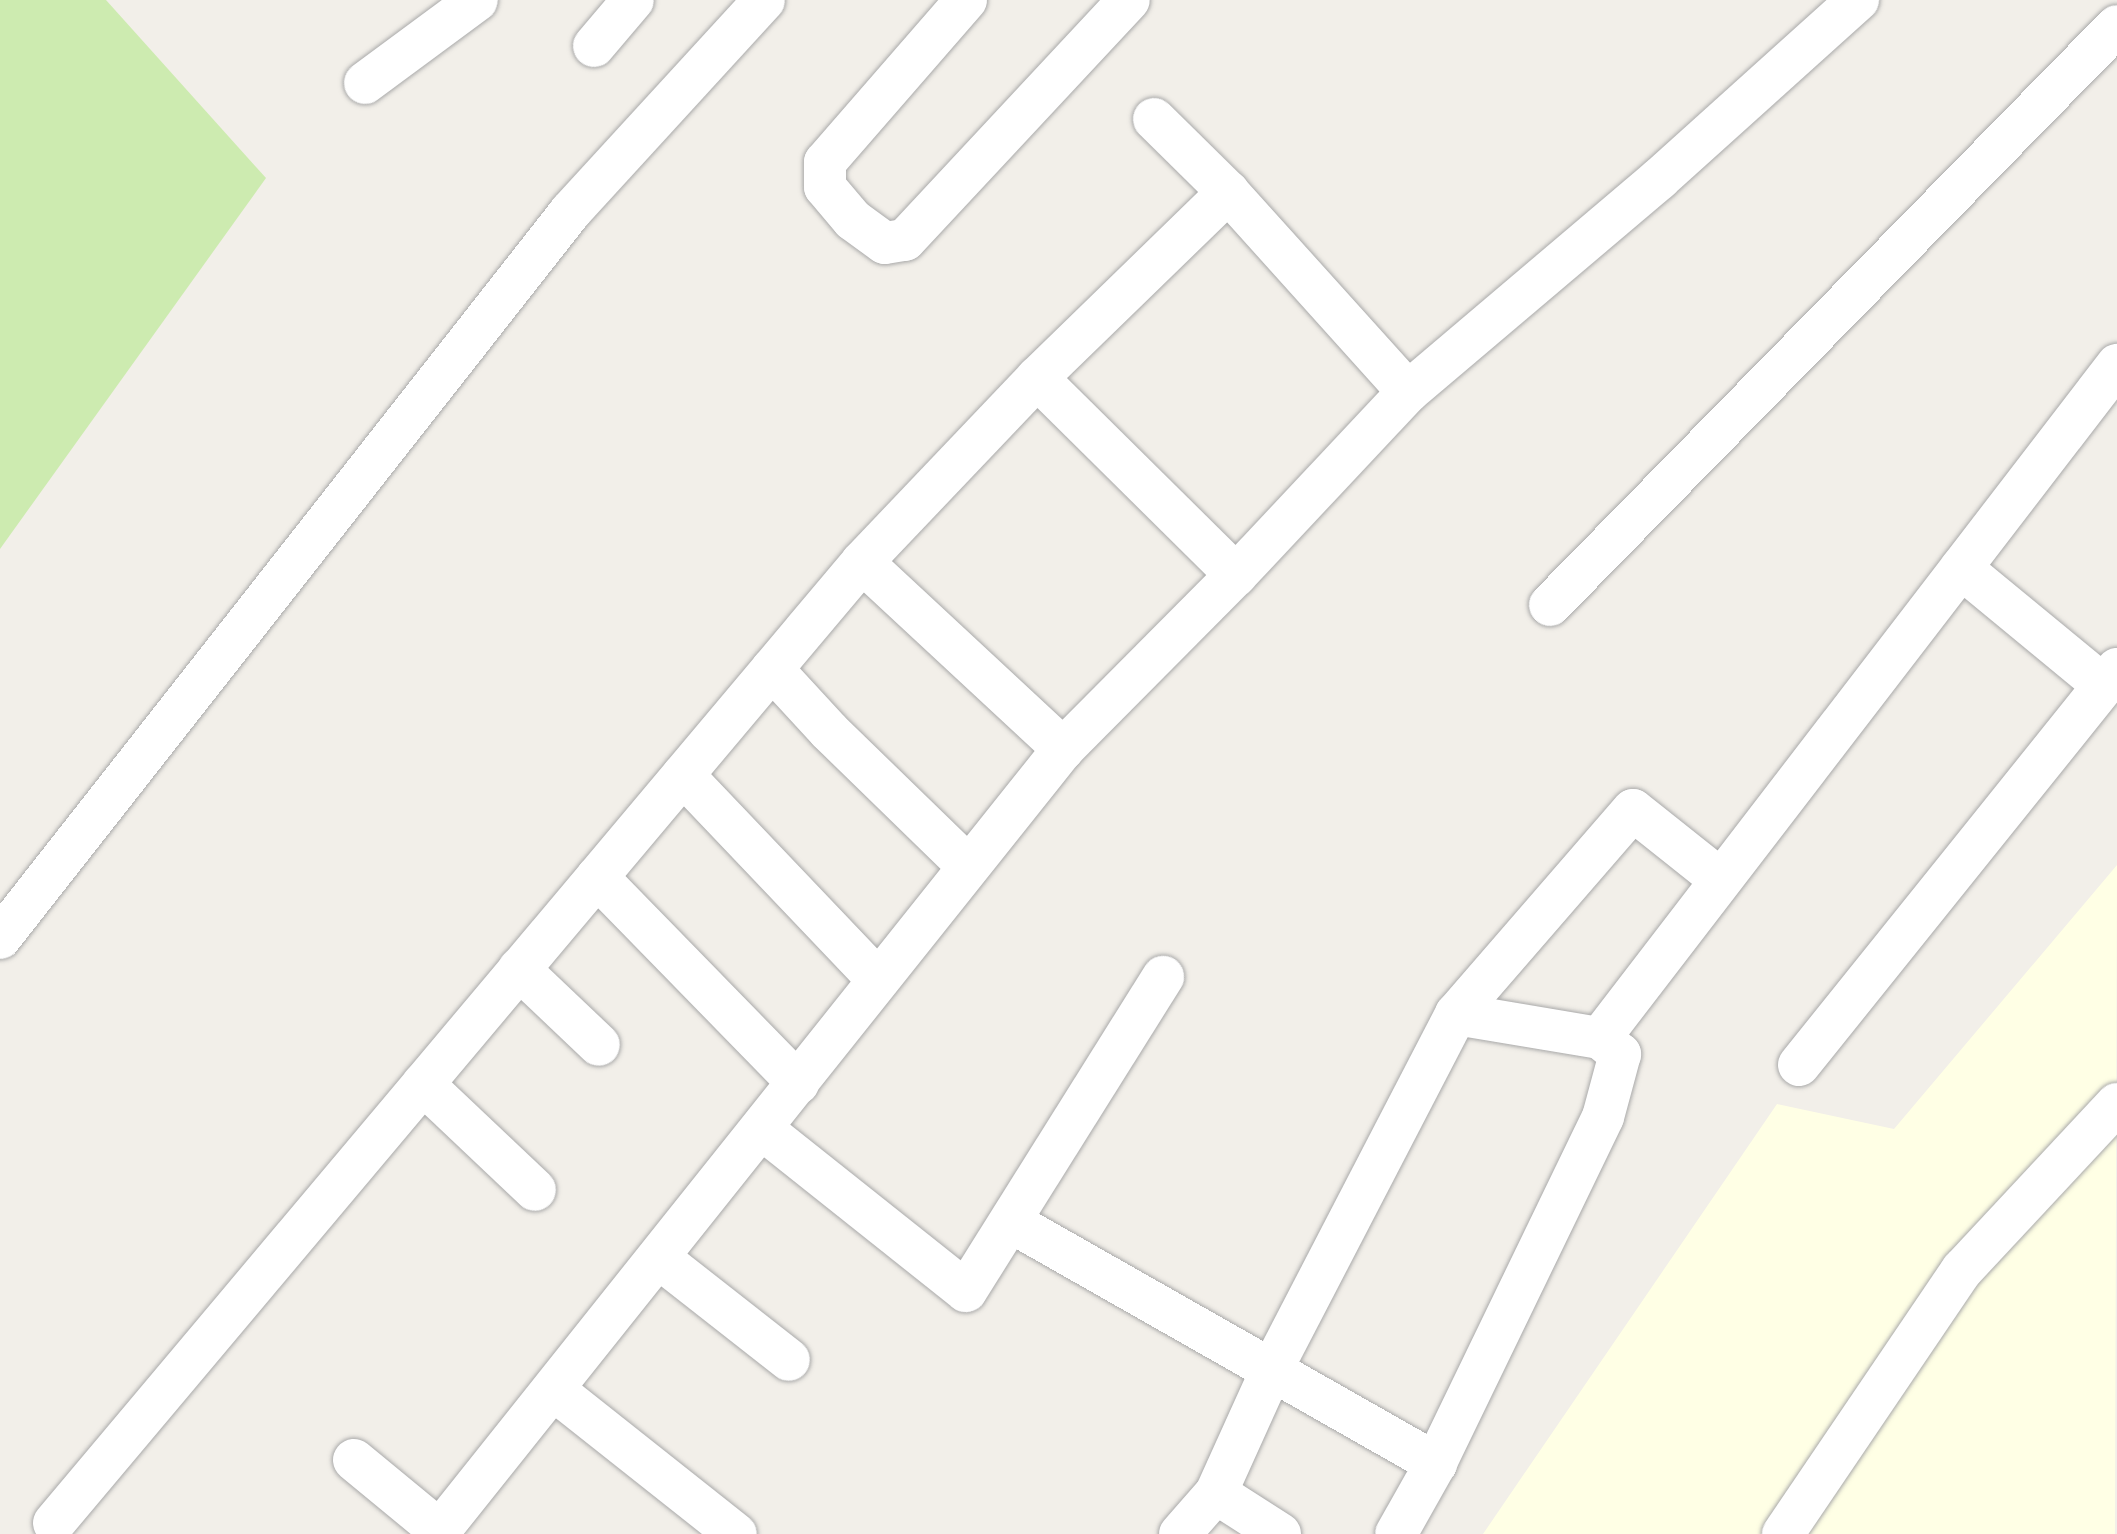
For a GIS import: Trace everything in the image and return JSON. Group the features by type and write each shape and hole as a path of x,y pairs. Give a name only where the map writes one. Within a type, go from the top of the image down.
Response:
{"street":[{"path":"365,83 476,0"},
{"path":"594,46 633,0"},
{"path":"0,938 570,212 764,0"},
{"path":"966,0 826,162 825,187 853,220 885,243 905,240 1130,0"},
{"path":"354,1460 451,1528 554,1390 1062,749 1236,575 1408,392 1660,179 1858,0"},
{"path":"1550,604 2117,26"},
{"path":"1154,119 1228,192 1408,392"},
{"path":"54,1523 862,562 1037,378 1228,192"},
{"path":"1600,1038 2117,364"},
{"path":"1037,378 1236,575"},
{"path":"862,562 1062,749"},
{"path":"1799,1066 2110,677 1961,568"},
{"path":"772,668 829,731 967,865"},
{"path":"683,775 878,980"},
{"path":"1180,1534 1216,1492 1272,1369 1456,1014 1633,810 1721,880"},
{"path":"598,876 798,1083"},
{"path":"520,969 599,1045"},
{"path":"762,1129 966,1290 1163,977"},
{"path":"1396,1534 1436,1463 1603,1117 1620,1054 1600,1038 1456,1014"},
{"path":"423,1084 535,1190"},
{"path":"1783,1534 1962,1270 2117,1104"},
{"path":"1011,1222 1436,1463"},
{"path":"659,1258 789,1360"},
{"path":"554,1390 736,1534"},
{"path":"1216,1492 1280,1534"}],"shaded area":[{"path":"2117,865 2115,1534 1483,1534 1777,1104 1894,1129"}],"green space":[{"path":"0,0 106,0 266,178 0,549"}]}
